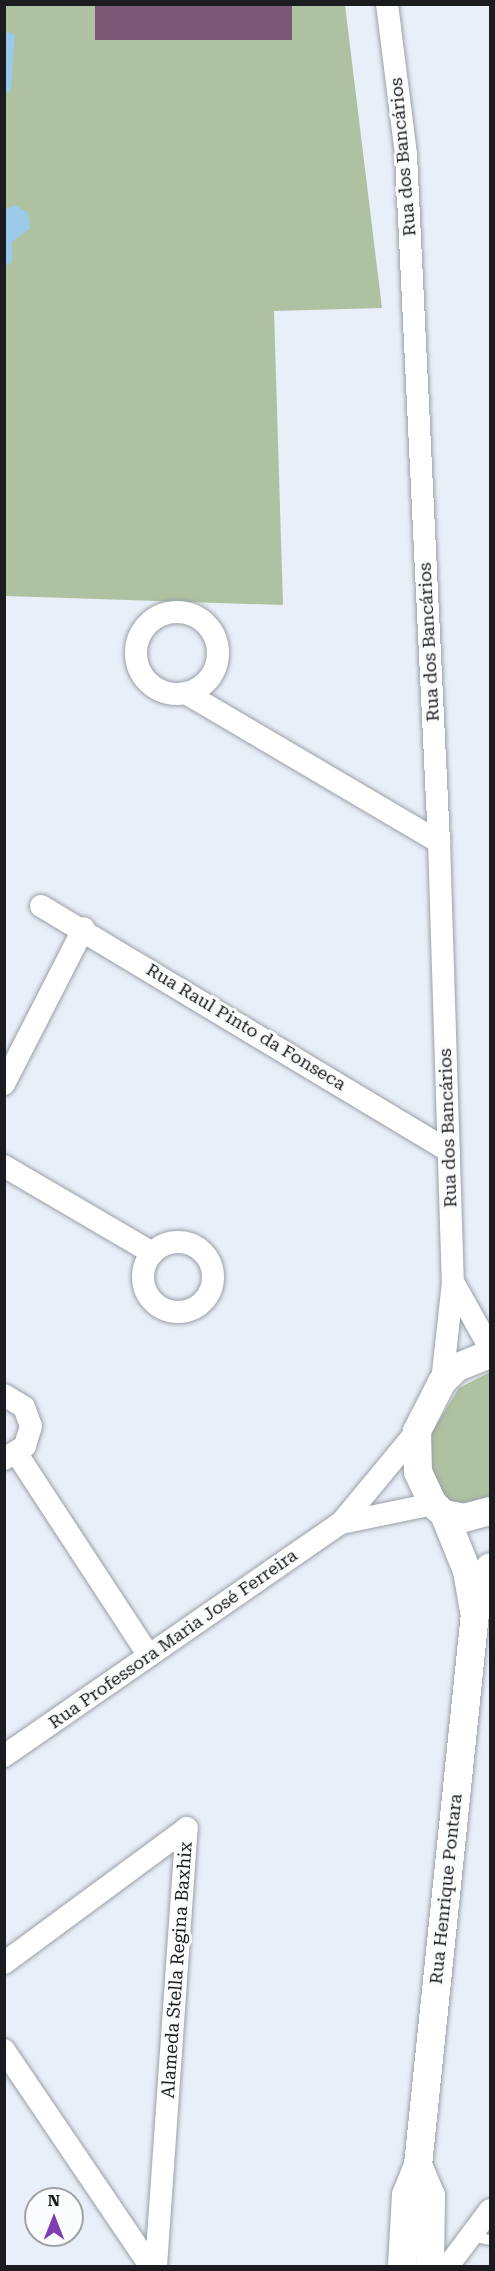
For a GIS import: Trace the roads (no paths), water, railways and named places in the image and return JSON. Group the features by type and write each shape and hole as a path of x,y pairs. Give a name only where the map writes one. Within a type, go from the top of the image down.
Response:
{"street":[{"name":"Rua dos Bancários","path":"387,4 406,155 439,842 453,1282 441,1382"},
{"path":"186,693 439,842"},
{"name":"Rua Raul Pinto da Fonseca","path":"41,906 84,928 449,1151"},
{"path":"4,1084 84,928"},
{"path":"4,1166 152,1253"},
{"name":"Rua dos Bancários","path":"453,1282 490,1348"},
{"path":"417,1431 441,1382 457,1367 490,1354"},
{"path":"4,1395 29,1416 30,1437 11,1456 149,1656"},
{"name":"Rua Henrique Pontara","path":"417,1431 418,1472 439,1509 467,1571 474,1613"},
{"name":"Rua Professora Maria José Ferreira","path":"4,1756 341,1523 417,1431"},
{"path":"439,1509 464,1518 490,1511"},
{"name":"Rua Professora Maria José Ferreira","path":"341,1523 439,1509"},
{"name":"Rua Henrique Pontara","path":"402,2266 406,2195 418,2165 474,1613 490,1567"},
{"name":"Alameda Stella Regina Baxhix","path":"4,1963 187,1828 156,2266"},
{"path":"4,2050 150,2266"},
{"name":"Rua Henrique Pontara","path":"418,2165 431,2195 430,2266"},
{"path":"448,2266 467,2235 490,2210"}],"lane":[{"path":"467,2235 490,2240"}],"water":[{"path":"4,30 15,35 11,90 5,94"},
{"path":"15,205 28,213 30,228 12,242 12,262 5,266 5,209"}]}
